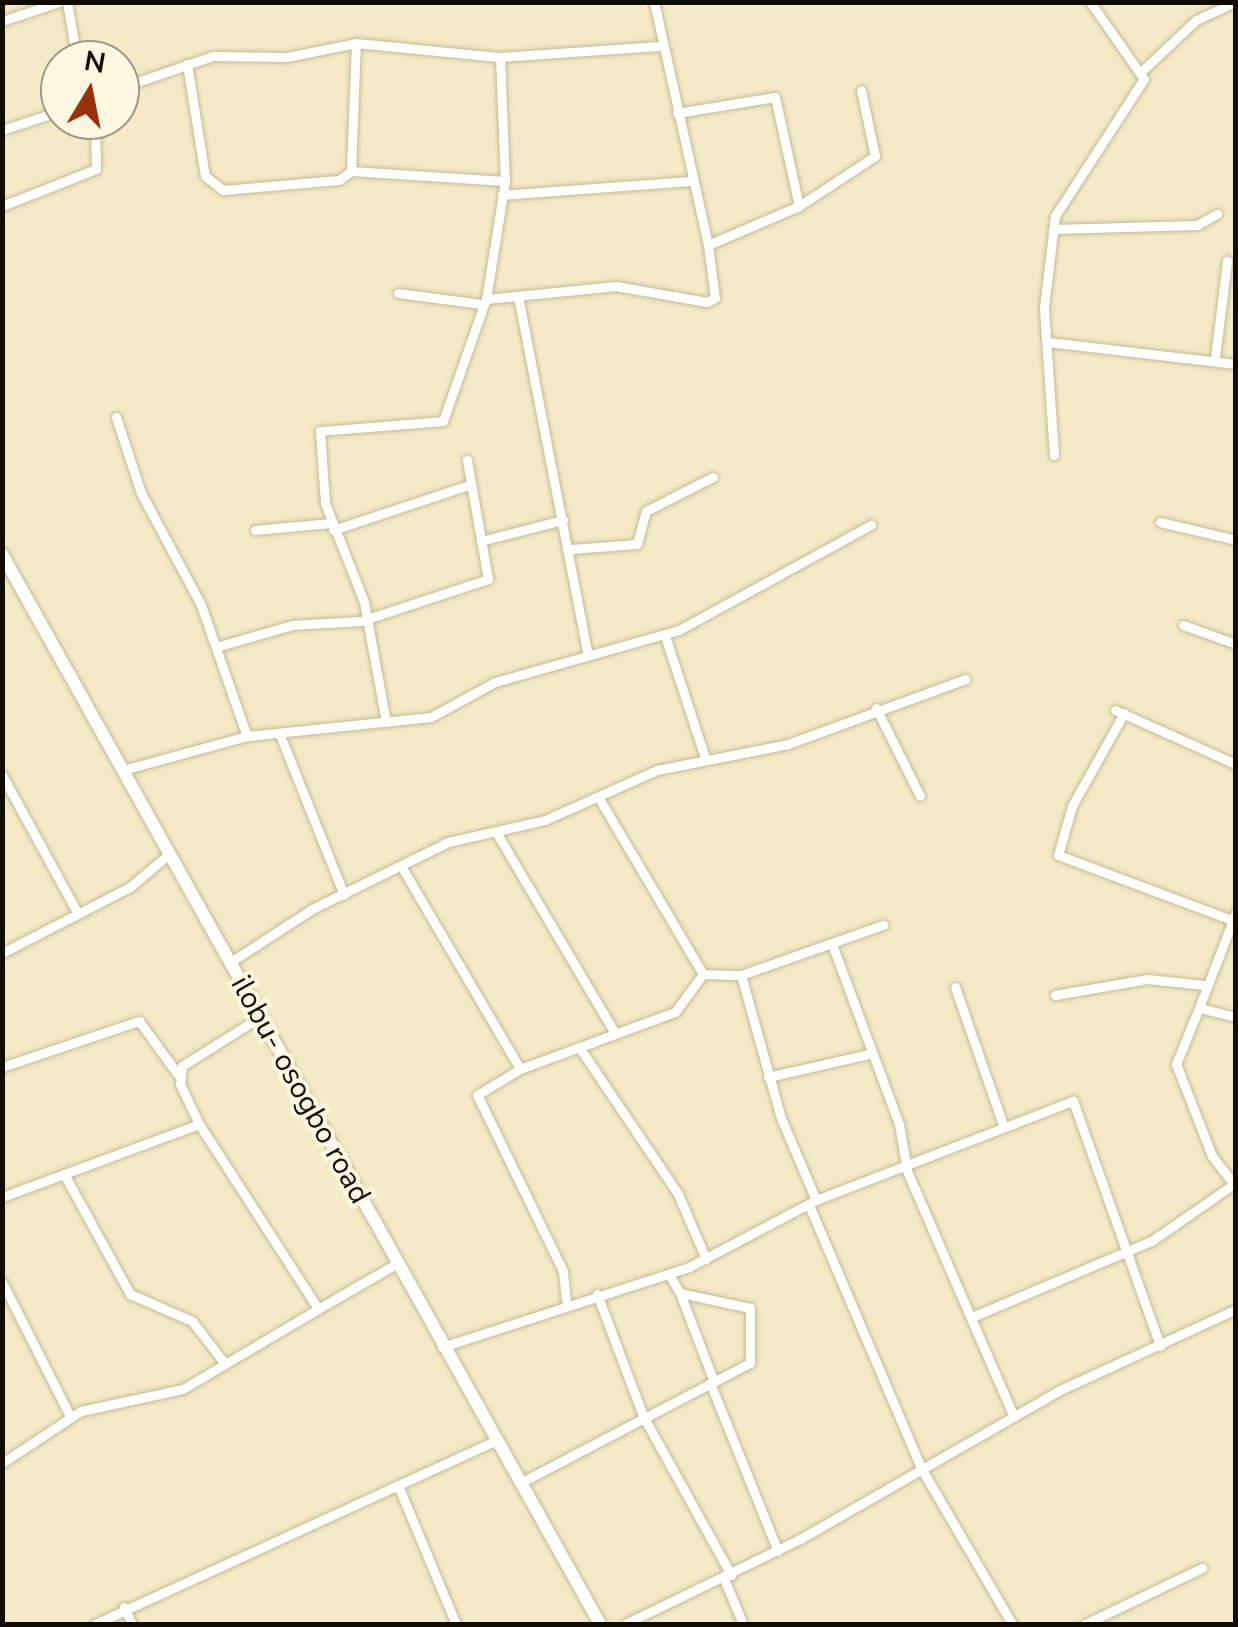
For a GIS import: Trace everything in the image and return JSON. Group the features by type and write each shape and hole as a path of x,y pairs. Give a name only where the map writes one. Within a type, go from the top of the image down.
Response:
{"main road":[{"name":"ilobu- osogbo road","path":"2,554 600,1624"}],"street":[{"path":"2,20 59,2"},
{"path":"67,2 74,40"},
{"path":"398,292 484,302 616,286 707,302 715,298 708,245 688,181 677,113 659,46 654,2"},
{"path":"1090,2 1143,70"},
{"path":"1054,456 1048,342 1053,229 1074,175 1138,99 1143,70 1196,20 1235,2"},
{"path":"140,81 187,64 356,43 500,57 659,46"},
{"path":"351,170 356,43"},
{"path":"386,722 361,621 361,591 332,526 321,429 443,421 484,302 505,181 500,57"},
{"path":"187,64 205,176 222,190 339,180 351,170 505,181"},
{"path":"708,245 800,206 875,156 861,90"},
{"path":"677,113 775,97 800,206"},
{"path":"2,130 40,118"},
{"path":"2,206 96,169 96,140"},
{"path":"502,195 688,181"},
{"path":"1053,229 1197,225 1217,214"},
{"path":"1215,358 1227,261"},
{"path":"518,296 571,549 588,655"},
{"path":"1048,342 1215,358 1236,364"},
{"path":"116,417 141,494 216,647 247,736"},
{"path":"216,647 292,624 361,621 488,579 467,460"},
{"path":"571,549 637,544 646,510 712,478"},
{"path":"255,530 332,526 470,485"},
{"path":"481,542 563,520"},
{"path":"1160,522 1236,540"},
{"path":"123,770 247,736 431,717 495,682 665,636 871,525"},
{"path":"1184,625 1236,644"},
{"path":"665,636 705,758"},
{"path":"230,963 344,895 404,871 448,842 496,832 600,800 657,770 788,744 876,708 966,680"},
{"path":"876,708 920,796"},
{"path":"972,1317 1126,1250 1235,1186 1212,1156 1176,1066 1204,985 1234,916 1058,855 1072,806 1120,712 1236,764"},
{"path":"280,735 344,895"},
{"path":"2,776 77,912"},
{"path":"600,800 703,974"},
{"path":"496,832 615,1033"},
{"path":"2,953 130,887 169,854"},
{"path":"404,871 520,1069"},
{"path":"703,974 741,974 883,925"},
{"path":"832,944 910,1162 1014,1416"},
{"path":"566,1300 560,1264 477,1101 520,1069 676,1012 703,974"},
{"path":"741,974 768,1077 813,1203 920,1468 1012,1624"},
{"path":"1055,995 1148,979 1204,985"},
{"path":"955,987 1002,1122"},
{"path":"1199,1008 1236,1017"},
{"path":"178,1076 197,1050 260,1017"},
{"path":"2,1067 139,1021 178,1076 199,1124 318,1309"},
{"path":"579,1047 678,1194 706,1258"},
{"path":"768,1077 869,1054"},
{"path":"442,1347 566,1300 669,1275 813,1203 1002,1122 1076,1103 1160,1346"},
{"path":"2,1196 199,1124"},
{"path":"64,1174 130,1294 192,1321 226,1364"},
{"path":"2,1463 70,1416 183,1389 396,1264"},
{"path":"669,1275 680,1293 778,1551"},
{"path":"2,1282 70,1416"},
{"path":"520,1483 750,1363 750,1308 680,1293"},
{"path":"596,1294 644,1416 728,1577 744,1624"},
{"path":"625,1624 778,1551 1014,1416 1236,1309"},
{"path":"95,1624 124,1606 399,1488 496,1440"},
{"path":"399,1488 456,1624"},
{"path":"1085,1624 1202,1568"},
{"path":"124,1606 132,1624"}]}
